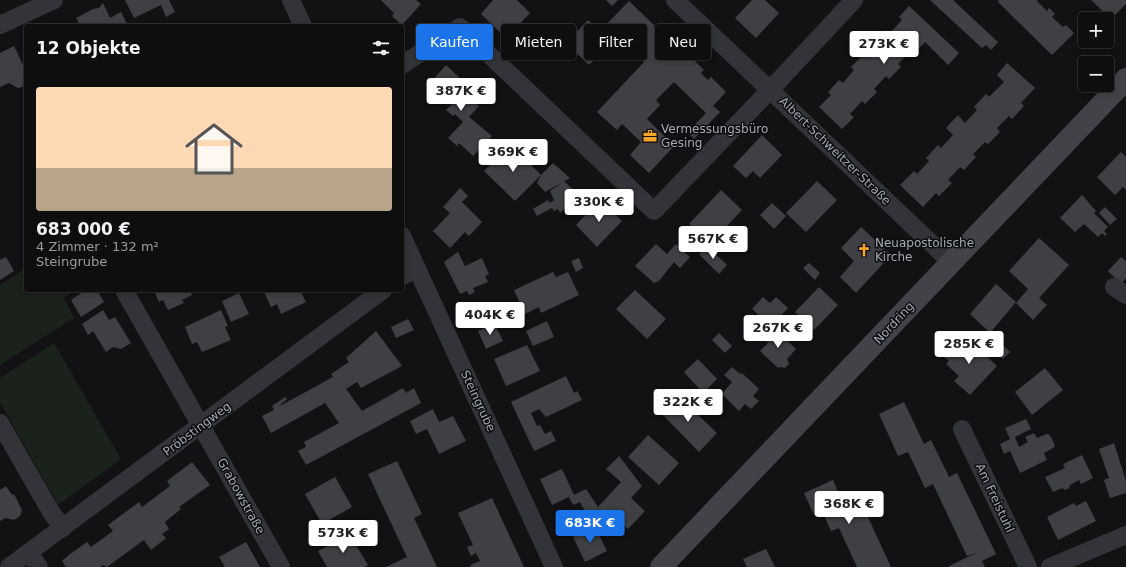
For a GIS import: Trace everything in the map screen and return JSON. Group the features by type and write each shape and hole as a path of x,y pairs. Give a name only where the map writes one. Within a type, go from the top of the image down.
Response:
{"main road":[{"name":"Nordring","path":"661,567 1126,79"}],"street":[{"path":"0,25 54,0"},
{"path":"291,0 302,24"},
{"path":"675,0 770,90 854,0"},
{"name":"Albert-Schweitzer-Straße","path":"404,64 460,27 654,211 770,90 951,262"},
{"name":"Steingrube","path":"404,245 410,272 554,567"},
{"name":"Grabowstraße","path":"125,292 202,425 281,567"},
{"name":"Pröbstingweg","path":"9,567 380,292"},
{"path":"0,423 51,512 63,528"},
{"name":"Am Freistuhl","path":"962,429 1028,567"},
{"path":"1050,567 1126,535"},
{"path":"29,552 39,567"}],"shaded area":[{"path":"24,269 24,292 74,292 64,298 74,318 0,365 0,285"},
{"path":"54,343 121,459 58,505 0,402 0,378"}],"building":[{"path":"125,0 169,0 175,12 166,17 161,5 134,18"},
{"path":"381,0 416,0 421,4 403,24 392,16 394,13"},
{"path":"493,0 517,0 530,13 519,24 501,24 501,33 481,14"},
{"path":"606,0 618,0 612,6"},
{"path":"752,0 765,0 779,13 756,38 735,18"},
{"path":"930,0 953,0 998,42 991,50 986,45 982,48"},
{"path":"999,0 1038,0 1037,1 1047,11 1049,8 1055,14 1052,17 1063,27 1066,25 1074,33 1052,55 998,2"},
{"path":"1091,0 1126,0 1126,4 1114,16 1114,12 1104,12"},
{"path":"629,1 655,26 655,60 694,60 704,70 701,73 708,80 711,77 726,92 713,106 720,112 694,139 688,132 706,113 674,82 656,100 660,105 647,119 674,146 649,173 630,155 641,142 622,124 617,130 597,112 644,62 642,60 647,60 647,24 607,24"},
{"path":"103,3 110,18 121,12 127,24 79,24 76,17 93,9 99,8"},
{"path":"909,6 959,53 948,65 925,42 913,55 910,52 898,64 901,67 889,79 886,76 874,89 877,92 865,104 862,101 850,114 854,117 842,129 819,107 831,95 828,92 839,80 843,83 854,70 851,67 863,55 866,58 878,45 875,42 887,30 890,33 902,20 899,17"},
{"path":"588,20 592,24 584,24"},
{"path":"584,24 584,60 594,60 589,65 576,53 576,33"},
{"path":"14,46 24,67 24,86 18,88 9,83 0,87 0,53"},
{"path":"1007,63 1035,88 1021,103 1024,106 1012,119 1009,116 997,128 1000,132 988,144 985,142 973,154 976,157 964,170 960,167 948,180 952,183 939,196 936,193 923,207 900,185 914,171 917,174 929,161 926,158 938,145 941,148 953,135 946,128 958,115 965,123 977,110 974,107 986,94 989,97 1004,82 997,75"},
{"path":"446,65 468,86 460,96 467,102 471,98 479,106 469,117 492,136 473,156 459,143 457,146 448,138 463,122 455,114 453,116 446,110 452,104 430,83"},
{"path":"762,135 782,155 760,178 753,171 746,178 733,166"},
{"path":"511,145 541,175 515,201 484,171"},
{"path":"1121,152 1126,157 1126,190 1123,187 1115,195 1097,177"},
{"path":"553,163 570,178 545,192 537,183 541,175"},
{"path":"564,181 579,195 560,213 558,209 554,211 552,208 537,216 533,209 548,200 550,203 554,200 550,191"},
{"path":"817,181 837,200 806,232 786,213"},
{"path":"460,188 468,196 462,202 482,222 469,236 465,232 450,248 433,231 450,213 443,207"},
{"path":"721,190 742,210 710,244 689,224"},
{"path":"1082,195 1096,211 1094,213 1108,227 1104,231 1107,234 1105,236 1102,233 1098,237 1084,224 1075,232 1060,218"},
{"path":"600,200 622,221 597,247 576,225"},
{"path":"772,203 786,216 774,229 760,215"},
{"path":"1105,207 1117,219 1110,225 1099,213"},
{"name":"Neuapostolische Kirche","path":"861,227 891,255 856,293 840,277 854,261 841,248"},
{"path":"1039,238 1069,265 1039,298 1047,305 1033,320 1016,303 1028,289 1009,271"},
{"path":"656,244 667,254 676,244 690,257 680,268 674,262 659,281 654,283 635,266"},
{"path":"707,246 727,265 719,274 699,254"},
{"path":"458,252 465,266 482,258 489,274 485,276 488,282 473,288 475,292 469,295 467,291 460,294 444,262"},
{"path":"6,257 14,271 0,280 0,260"},
{"path":"1121,257 1126,261 1126,278 1121,284 1108,271"},
{"path":"579,258 583,268 576,272 571,261"},
{"path":"809,263 820,273 815,280 803,268"},
{"path":"553,272 556,277 568,272 579,295 541,313 539,307 525,314 514,290"},
{"path":"996,284 1016,302 990,333 970,314"},
{"path":"819,287 838,305 814,330 795,312"},
{"path":"635,290 666,319 647,339 616,309"},
{"path":"83,292 98,292 104,302 81,317 71,300"},
{"path":"154,292 191,292 192,295 182,300 184,303 168,310 163,300 159,302"},
{"path":"264,292 301,292 306,302 281,314 277,304 271,307"},
{"path":"239,293 249,314 231,322 222,301"},
{"path":"763,297 770,303 776,297 788,308 771,326 752,309"},
{"path":"103,310 109,320 115,317 131,343 121,349 113,347 106,352 93,331 88,335 82,324"},
{"path":"221,310 228,326 225,327 231,340 202,352 197,342 192,344 185,327"},
{"path":"408,319 414,330 396,338 391,327"},
{"path":"547,321 554,337 533,346 526,331"},
{"path":"494,323 503,341 486,349 478,331"},
{"path":"774,328 796,349 787,359 789,364 785,368 778,368 760,351 768,343 763,338"},
{"path":"376,331 402,366 361,388 357,382 346,389 362,411 403,388 406,393 414,388 421,403 306,465 298,451 306,447 304,442 339,423 325,403 271,433 262,416 274,410 272,406 285,397 287,399 278,407 333,377 331,374 349,362 346,358"},
{"path":"719,333 732,346 725,353 712,340"},
{"path":"964,335 997,366 970,395 954,381 959,376 946,364 949,361 943,356"},
{"path":"992,335 1010,352 1003,359 985,343"},
{"path":"527,345 540,371 506,386 494,359"},
{"path":"698,359 717,379 703,393 684,372"},
{"path":"732,367 740,374 742,373 759,389 753,396 759,401 751,409 745,404 739,411 722,394 732,382 724,375"},
{"path":"1045,368 1063,390 1032,415 1015,392"},
{"path":"566,376 574,393 577,391 582,400 546,417 539,409 531,413 537,426 540,425 545,434 551,431 556,441 534,451 511,402"},
{"path":"675,393 717,433 699,452 659,411"},
{"path":"904,402 924,444 931,440 949,477 957,473 996,554 982,561 985,567 947,567 978,552 967,556 933,484 925,488 908,452 898,456 879,414"},
{"path":"433,409 439,422 453,416 466,441 439,454 427,429 416,434 410,421"},
{"path":"1026,419 1031,429 1015,437 1019,447 1028,442 1025,437 1034,433 1037,438 1047,434 1050,435 1055,446 1044,453 1047,460 1020,473 1010,451 1004,454 1000,444 1010,439 1005,428"},
{"path":"648,435 679,463 659,485 628,457"},
{"path":"1114,443 1126,481 1126,493 1110,498 1104,480 1109,478 1099,449"},
{"path":"1082,455 1093,478 1081,484 1079,480 1065,490 1062,488 1053,492 1045,477 1065,468 1063,464"},
{"path":"619,456 642,486 631,498 645,511 628,529 612,515 611,517 609,515 606,520 600,512 589,519 580,502 573,505 569,497 552,505 540,479 562,469 574,495 586,489 598,507 621,482 606,469"},
{"path":"397,461 422,514 414,518 437,567 386,567 407,557 368,474"},
{"path":"192,462 210,485 179,507 181,509 165,522 169,529 162,534 166,538 151,550 144,540 107,567 103,565 100,567 66,567 62,561 70,554 87,542 91,547 113,531 108,525 139,502 142,507 170,486 167,481"},
{"path":"335,477 352,507 322,524 305,494"},
{"path":"833,480 842,501 851,497 861,518 867,515 891,567 857,567 839,528 831,531 822,511 814,515 804,493"},
{"path":"6,486 12,495 14,494 22,510 20,516 14,520 5,518 0,521 0,490"},
{"path":"492,498 524,567 471,567 470,565 480,561 476,553 471,556 467,547 473,545 458,513"},
{"path":"1086,501 1096,521 1058,540 1047,517 1074,503 1076,506"},
{"path":"595,527 607,551 585,562 573,537"},
{"path":"349,534 368,565 365,567 327,567 318,551"},
{"path":"246,542 260,567 225,567 219,557"},
{"path":"766,549 775,567 747,567 743,559"}],"place":[{"name":"Vermessungsbüro Gesing","path":"650,136"},
{"name":"Neuapostolische Kirche","path":"864,250"}]}
